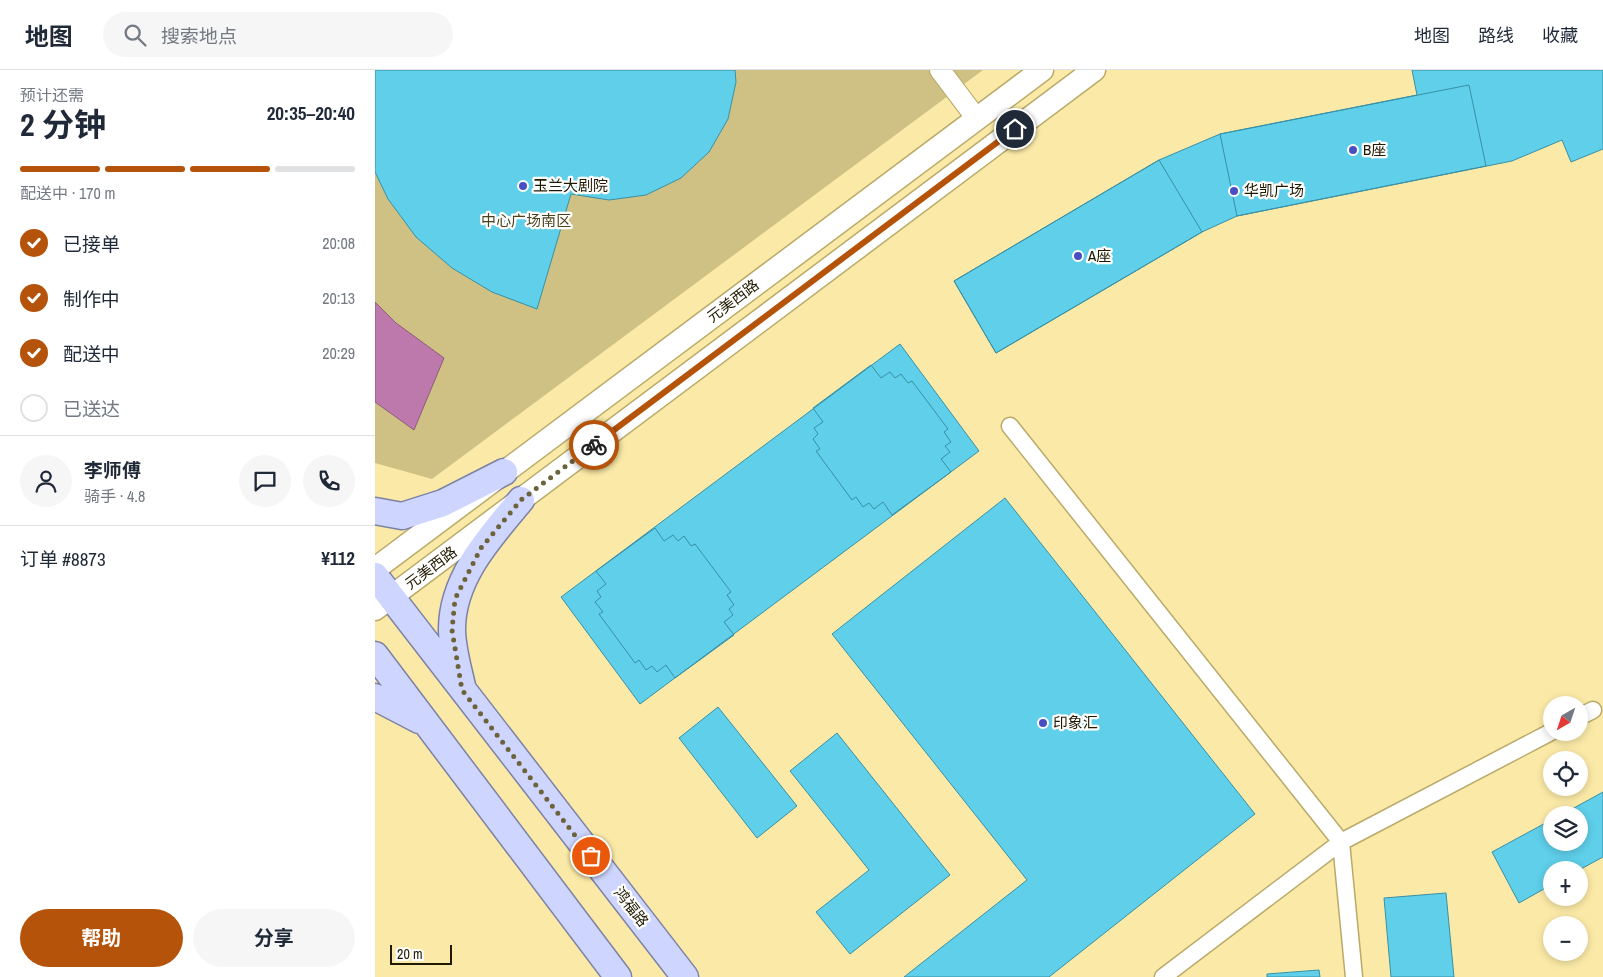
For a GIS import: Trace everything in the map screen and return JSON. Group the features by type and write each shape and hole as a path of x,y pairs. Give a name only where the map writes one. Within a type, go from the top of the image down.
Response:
{"main road":[{"name":"元美西路","path":"375,569 1042,70"},
{"name":"元美西路","path":"383,603 1095,70"},
{"path":"375,512 402,516 443,503 504,472"},
{"path":"462,690 452,630 455,599 481,548 521,500"},
{"name":"鸿福路","path":"375,576 383,603 462,690 685,977"},
{"path":"375,655 618,977"},
{"path":"375,697 428,725"}],"street":[{"path":"940,70 977,119"},
{"path":"1010,426 1341,842 1354,977"},
{"path":"1588,712 1593,710"},
{"path":"1163,977 1341,842 1543,736"}],"green space":[{"name":"中心广场南区","path":"375,70 983,70 432,479 375,463"}],"shaded area":[{"path":"375,302 396,323 444,358 414,430 375,402"}],"building":[{"name":"玉兰大剧院","path":"375,70 735,70 736,82 728,119 709,152 681,178 646,195 609,200 571,194 537,309 492,292 452,268 416,237 388,199 375,172"},
{"name":"华凯广场","path":"1412,70 1603,70 1603,149 1571,162 1562,140 1512,161 1237,216 1202,232 996,353 954,281 1159,160 1220,134 1417,95"},
{"name":"B座","path":"1469,85 1486,166 1237,216 1220,134"},
{"name":"A座","path":"1159,160 1202,232 996,353 954,281"},
{"path":"900,344 979,451 640,704 561,597"},
{"path":"871,365 881,378 890,372 895,378 901,374 908,383 912,381 948,429 944,432 951,442 945,446 950,452 941,459 951,472 892,515 883,502 874,509 869,503 863,507 856,497 852,500 816,451 820,449 813,439 818,434 814,428 823,422 813,408"},
{"name":"印象汇","path":"1005,498 1255,814 1049,977 904,977 1027,880 832,634"},
{"path":"655,528 664,541 673,535 678,541 684,536 691,546 695,544 731,592 727,595 734,605 729,609 733,615 724,622 734,635 675,678 666,665 657,672 652,666 646,670 639,660 635,663 599,614 603,612 595,602 601,597 597,591 606,584 596,571"},
{"path":"718,707 797,806 757,838 679,738"},
{"path":"837,733 950,875 850,954 816,912 869,870 790,771"},
{"path":"1603,792 1603,857 1588,865 1588,861 1543,861 1543,890 1519,903 1492,852 1543,824 1543,851 1588,851 1588,806 1577,806"},
{"path":"1446,893 1454,977 1391,977 1384,898"},
{"path":"1319,970 1320,977 1267,977 1267,974"}],"way so far":[{"path":"591,856 462,690 452,630 455,599 481,548 521,500 594,445"}],"place":[{"name":"B座","path":"1353,150"},
{"name":"玉兰大剧院","path":"523,186"},
{"name":"华凯广场","path":"1234,191"},
{"name":"A座","path":"1078,256"},
{"name":"印象汇","path":"1043,723"}],"route":[{"path":"594,445 1015,129"}]}
